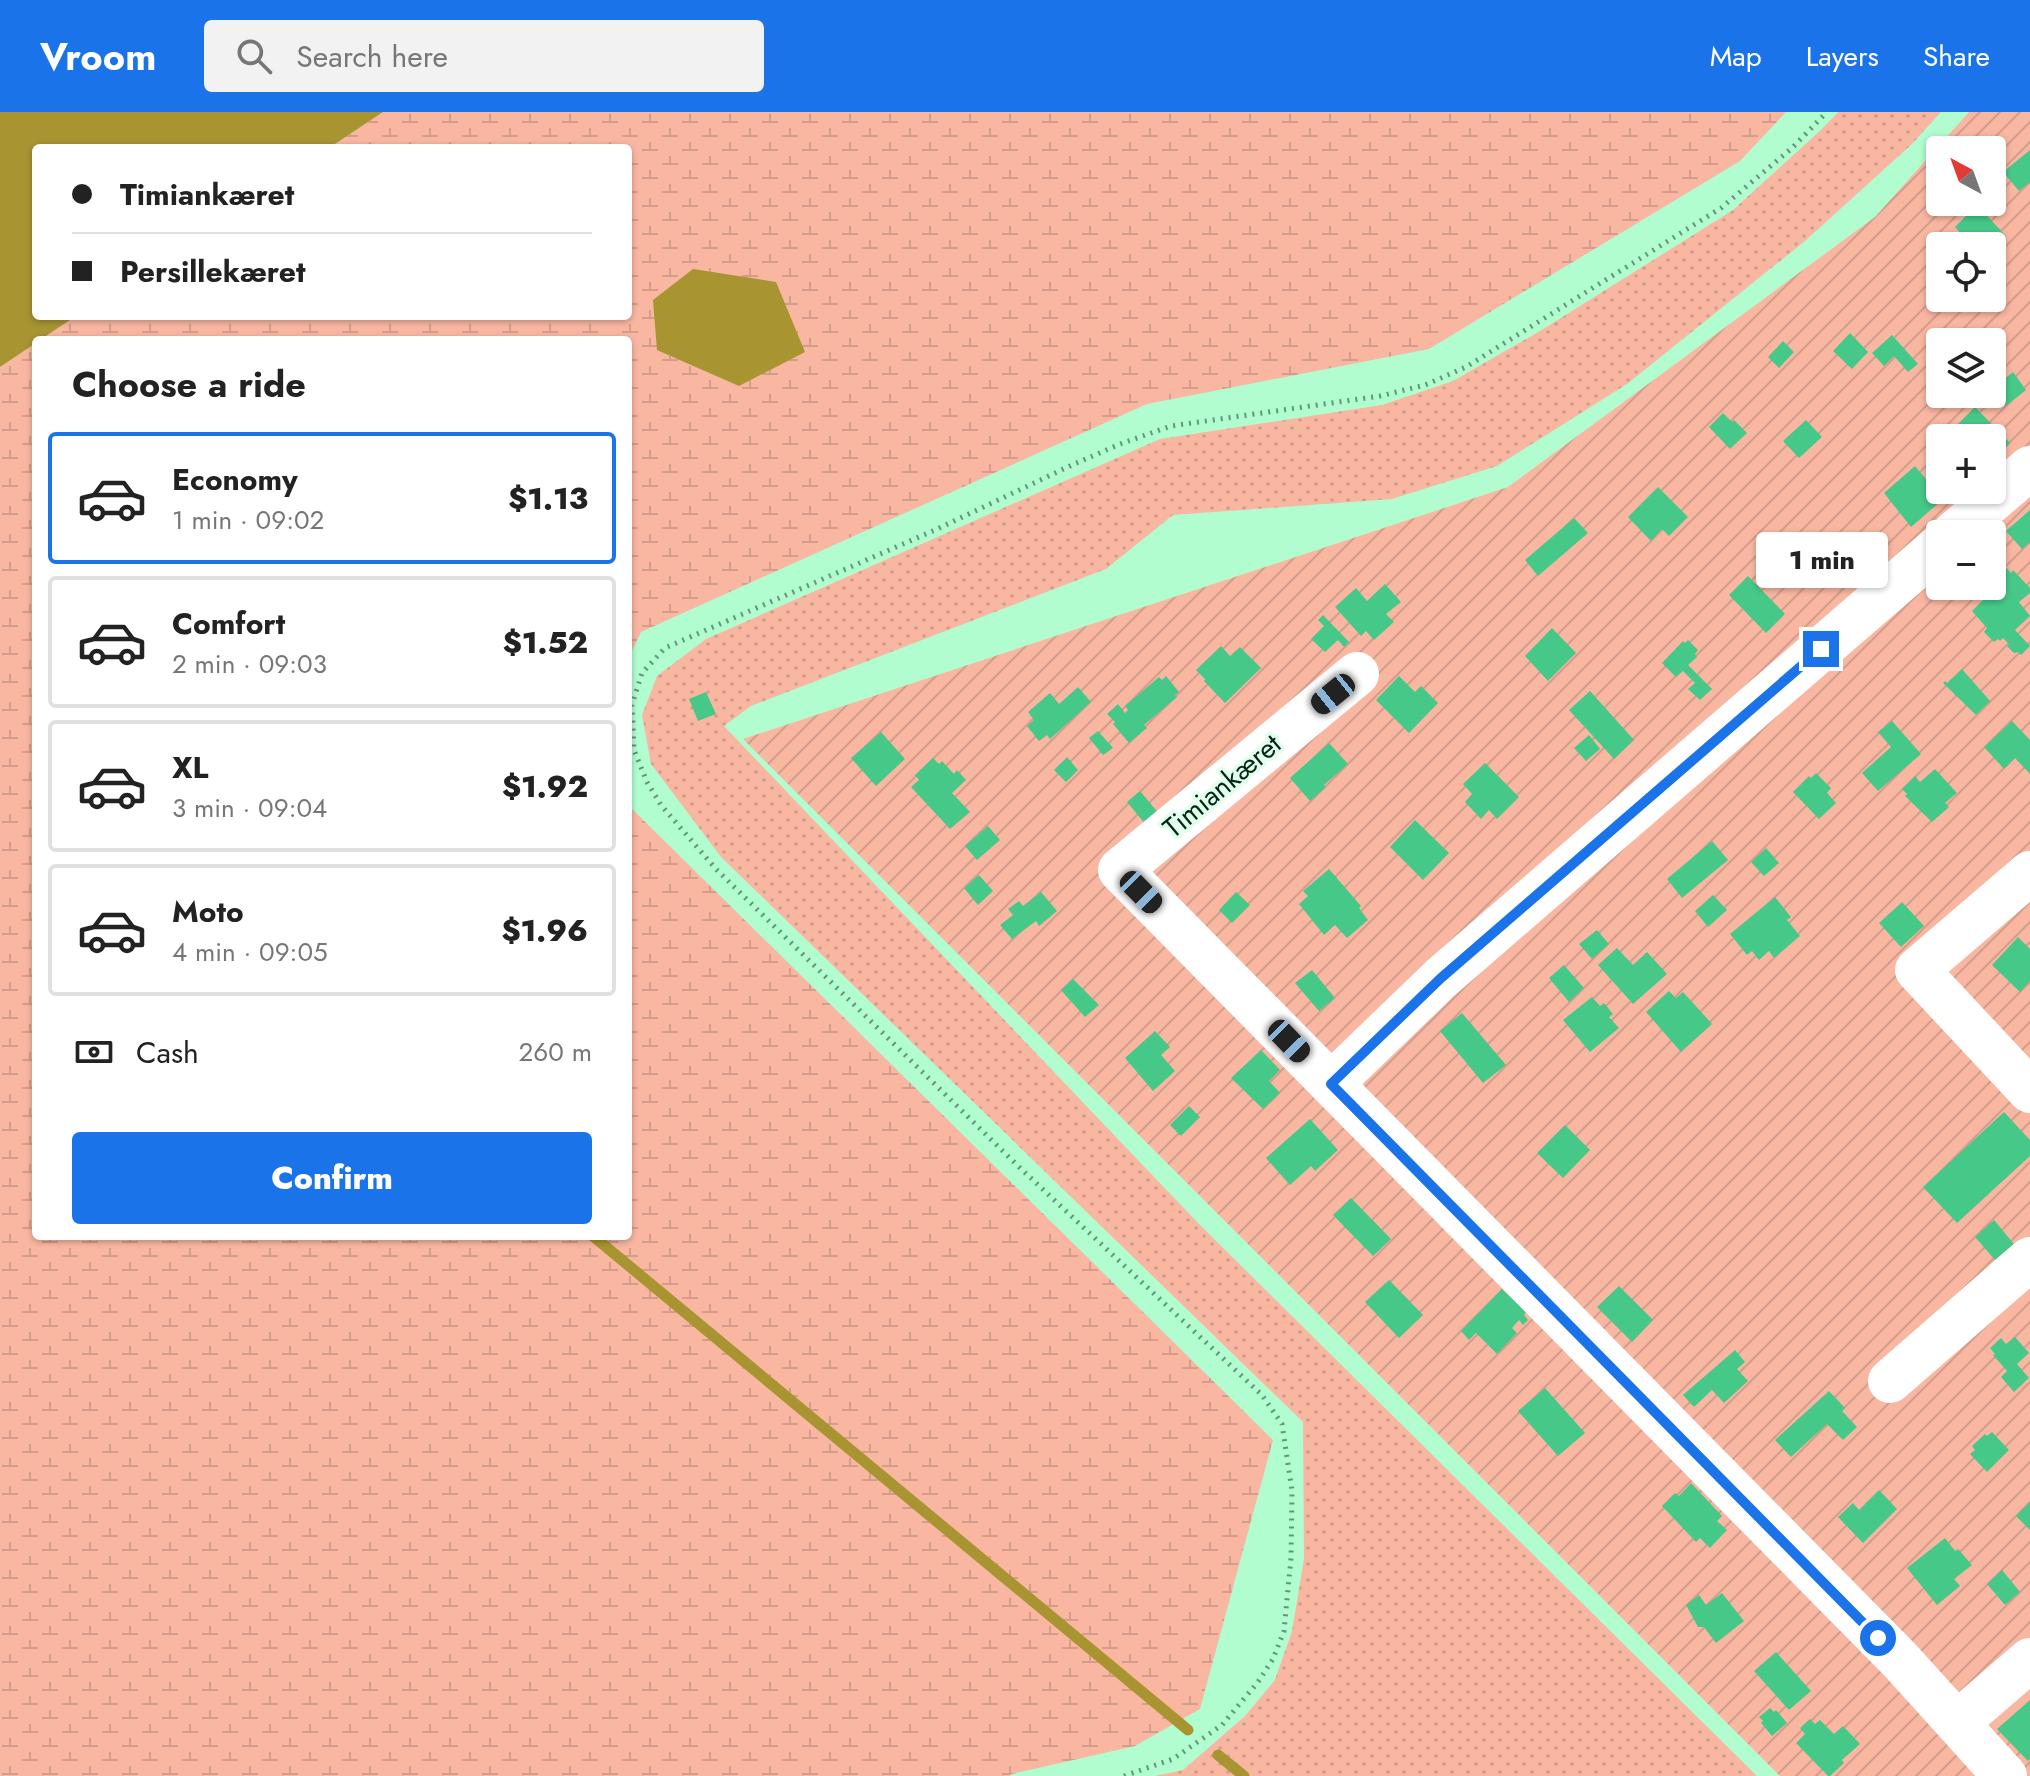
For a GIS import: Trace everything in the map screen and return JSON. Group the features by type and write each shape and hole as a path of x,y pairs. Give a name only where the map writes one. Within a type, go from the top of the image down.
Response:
{"lane":[{"path":"1969,520 2030,468"},
{"path":"1331,1084 1441,978 1926,558"},
{"name":"Timiankæret","path":"1357,674 1120,870 1900,1660 2005,1776"},
{"path":"2030,873 1917,970 2030,1091"},
{"path":"1890,1381 2030,1259"},
{"path":"1957,1723 2030,1660"}],"path":[{"path":"1124,1776 1173,1759 1222,1725 1273,1659 1284,1631 1291,1558 1292,1491 1282,1424 1262,1395 1018,1166 715,868 661,805 647,782 634,750 632,705 642,673 665,648 935,530 1120,444 1171,426 1380,396 1425,385 1466,367 1721,208 1792,148 1827,112"}],"green space":[{"path":"383,112 1786,112 1740,161 1429,349 1147,404 641,632 632,651 632,336 46,336 70,320 632,320 632,144 335,144"},
{"path":"1838,112 1941,112 1912,144 1805,241 1627,384 1497,466 1392,499 1173,515 1106,569 751,706 724,726 1199,1224 1757,1776 1155,1776 1183,1770 1245,1716 1275,1680 1292,1631 1304,1559 1303,1422 721,857 651,764 642,715 657,676 706,639 1160,439 1382,405 1453,381 1540,331 1733,210"},
{"path":"1969,112 2030,112 2030,1776 1780,1776 743,739 1508,487 1875,217 1926,160 1926,216 2006,216 2006,136 1948,136"},
{"path":"32,346 32,1240 632,1240 632,809 1273,1440 1200,1709 1135,1746 1009,1776 0,1776 0,367"}],"shaded area":[{"path":"0,112 383,112 335,144 32,144 32,320 70,320 46,336 32,336 32,346 0,367"},
{"path":"693,269 776,282 805,352 739,386 657,350 653,300"}],"building":[{"path":"2030,150 2030,182 2019,191 2006,176 2006,170"},
{"path":"1966,216 1987,216 2002,232 1960,232 1955,227"},
{"path":"1850,333 1868,352 1852,369 1833,351"},
{"path":"1892,335 1918,364 1908,372 1894,356 1884,366 1872,353"},
{"path":"1783,341 1794,352 1779,368 1768,357"},
{"path":"2013,372 2026,390 2006,406 2006,378"},
{"path":"1976,408 1992,424 1958,424"},
{"path":"1723,413 1747,433 1730,449 1709,427"},
{"path":"1806,420 1822,437 1799,458 1783,441"},
{"path":"1915,466 1926,479 1926,504 1938,504 1911,527 1884,493"},
{"path":"1658,487 1688,517 1669,536 1662,529 1651,541 1628,517"},
{"path":"2030,510 2030,542 2022,549 2006,531"},
{"path":"1574,518 1588,533 1538,576 1525,560"},
{"path":"2006,567 2011,573 2013,570 2030,588 2030,593 2019,602 2030,616 2015,630 2030,646 2021,655 2014,653 2003,638 1994,642 1972,611 1983,600 2006,600"},
{"path":"1748,576 1785,614 1766,633 1729,595"},
{"path":"1385,584 1401,602 1386,614 1394,622 1374,640 1366,631 1361,636 1335,607 1356,588 1367,601"},
{"path":"1323,615 1349,642 1344,647 1338,640 1325,652 1311,639 1324,626 1318,620"},
{"path":"1552,628 1576,653 1548,681 1525,656"},
{"path":"1688,640 1698,650 1695,654 1697,657 1688,665 1712,689 1700,700 1688,689 1695,683 1683,671 1676,677 1662,663 1683,641"},
{"path":"1221,646 1230,656 1240,647 1261,668 1225,703 1196,670"},
{"path":"1962,669 1990,701 1976,715 1943,683"},
{"path":"1166,676 1179,692 1175,695 1177,697 1144,725 1147,728 1129,743 1107,714 1118,704 1125,713 1128,710 1125,706 1159,677 1162,680"},
{"path":"1399,676 1415,692 1421,686 1438,703 1409,733 1376,700"},
{"path":"1078,687 1091,702 1050,739 1047,735 1039,741 1027,726 1034,720 1028,712 1050,693 1059,704"},
{"path":"1590,691 1634,740 1614,759 1569,710"},
{"path":"706,692 716,714 698,721 689,699"},
{"path":"1892,721 1921,754 1878,791 1862,773 1891,747 1878,732"},
{"path":"2012,721 2030,740 2030,774 2015,758 2004,769 1984,747"},
{"path":"1098,731 1113,748 1103,755 1089,738"},
{"path":"881,732 905,759 876,786 851,758"},
{"path":"1589,735 1600,749 1586,761 1574,748"},
{"path":"1329,743 1348,764 1310,801 1290,778"},
{"path":"1067,757 1078,770 1066,782 1054,770"},
{"path":"933,758 939,764 942,761 954,774 957,770 966,780 952,793 970,812 950,829 911,787 919,780 915,775"},
{"path":"1485,763 1519,797 1497,819 1489,810 1481,819 1465,802 1472,794 1463,784"},
{"path":"1935,769 1957,793 1945,803 1949,807 1932,822 1905,796 1907,794 1902,789 1915,776 1920,782"},
{"path":"1816,773 1831,788 1827,793 1836,803 1819,819 1793,792"},
{"path":"1140,791 1160,815 1147,826 1127,802"},
{"path":"1415,820 1449,853 1423,880 1390,847"},
{"path":"988,826 1000,840 977,860 965,846"},
{"path":"1712,841 1728,860 1682,898 1667,879"},
{"path":"1766,848 1779,863 1764,876 1751,862"},
{"path":"1329,869 1361,906 1359,908 1368,920 1347,938 1335,925 1324,935 1299,904 1308,896 1303,891"},
{"path":"979,875 993,891 978,905 964,888"},
{"path":"1041,892 1057,911 1039,926 1036,921 1012,939 1000,925 1013,915 1008,909 1019,901 1023,906"},
{"path":"1236,892 1250,905 1232,923 1219,910"},
{"path":"1713,895 1727,910 1708,927 1695,911"},
{"path":"1775,897 1791,917 1787,920 1800,936 1774,958 1769,951 1759,960 1752,951 1747,955 1730,934"},
{"path":"1902,902 1924,926 1901,947 1879,923"},
{"path":"1597,930 1609,944 1592,959 1579,944"},
{"path":"2018,937 2030,949 2030,981 2020,992 1992,965"},
{"path":"1617,948 1633,965 1647,952 1667,974 1633,1004 1598,965"},
{"path":"1564,965 1584,988 1569,1002 1549,978"},
{"path":"1312,970 1335,998 1319,1011 1295,983"},
{"path":"1073,979 1099,1005 1085,1017 1061,990"},
{"path":"1669,991 1676,998 1683,992 1712,1024 1681,1052 1646,1012"},
{"path":"1592,997 1600,1006 1604,1003 1613,1014 1609,1017 1619,1028 1590,1052 1563,1020"},
{"path":"1462,1013 1506,1065 1483,1083 1440,1031"},
{"path":"1155,1031 1170,1047 1161,1055 1175,1071 1153,1091 1125,1058"},
{"path":"1261,1050 1280,1070 1269,1081 1280,1093 1263,1109 1231,1078"},
{"path":"1189,1106 1200,1117 1181,1136 1170,1125"},
{"path":"2004,1112 2030,1140 2030,1156 1957,1223 1923,1187"},
{"path":"1310,1119 1338,1150 1315,1171 1311,1166 1290,1185 1266,1158"},
{"path":"1565,1125 1590,1150 1563,1178 1537,1153"},
{"path":"1351,1198 1391,1239 1373,1256 1333,1215"},
{"path":"1994,1220 2014,1244 1995,1260 1975,1237"},
{"path":"1389,1280 1423,1315 1399,1338 1365,1302"},
{"path":"1619,1286 1653,1320 1632,1342 1597,1307"},
{"path":"1502,1289 1526,1312 1524,1315 1528,1320 1523,1325 1519,1320 1512,1328 1517,1333 1497,1354 1476,1333 1469,1340 1461,1331"},
{"path":"2015,1337 2029,1353 2017,1364 2029,1378 2014,1392 2001,1377 2007,1371 1990,1348 2001,1338 2006,1344"},
{"path":"1735,1350 1745,1362 1737,1369 1748,1381 1724,1403 1712,1390 1694,1407 1683,1395"},
{"path":"1545,1388 1585,1433 1558,1456 1518,1411"},
{"path":"1829,1391 1857,1427 1843,1440 1827,1424 1791,1457 1775,1440"},
{"path":"1992,1432 2009,1450 1987,1472 1970,1454 1975,1450 1972,1446"},
{"path":"1691,1483 1722,1516 1717,1521 1727,1530 1710,1548 1700,1538 1696,1542 1662,1506 1675,1493 1679,1496"},
{"path":"1879,1490 1897,1509 1863,1543 1838,1517 1853,1503 1859,1510"},
{"path":"2030,1502 2030,1530 2016,1516"},
{"path":"1945,1538 1972,1565 1954,1579 1960,1586 1937,1605 1907,1568"},
{"path":"2002,1570 2020,1592 2005,1605 1987,1584"},
{"path":"1722,1593 1744,1621 1716,1643 1704,1627 1698,1627 1686,1605 1699,1595 1706,1605"},
{"path":"1776,1652 1811,1691 1789,1710 1754,1671"},
{"path":"2030,1700 2030,1759 2028,1761 1997,1729"},
{"path":"1770,1708 1774,1712 1776,1710 1787,1723 1772,1736 1759,1717"},
{"path":"1810,1719 1815,1724 1820,1720 1834,1734 1843,1726 1860,1744 1830,1776 1796,1743 1805,1734 1800,1728"}],"waterway":[{"path":"598,1240 1188,1730"},
{"path":"1218,1755 1244,1776"}],"route":[{"path":"1821,649 1441,978 1331,1084 1878,1638"}]}
